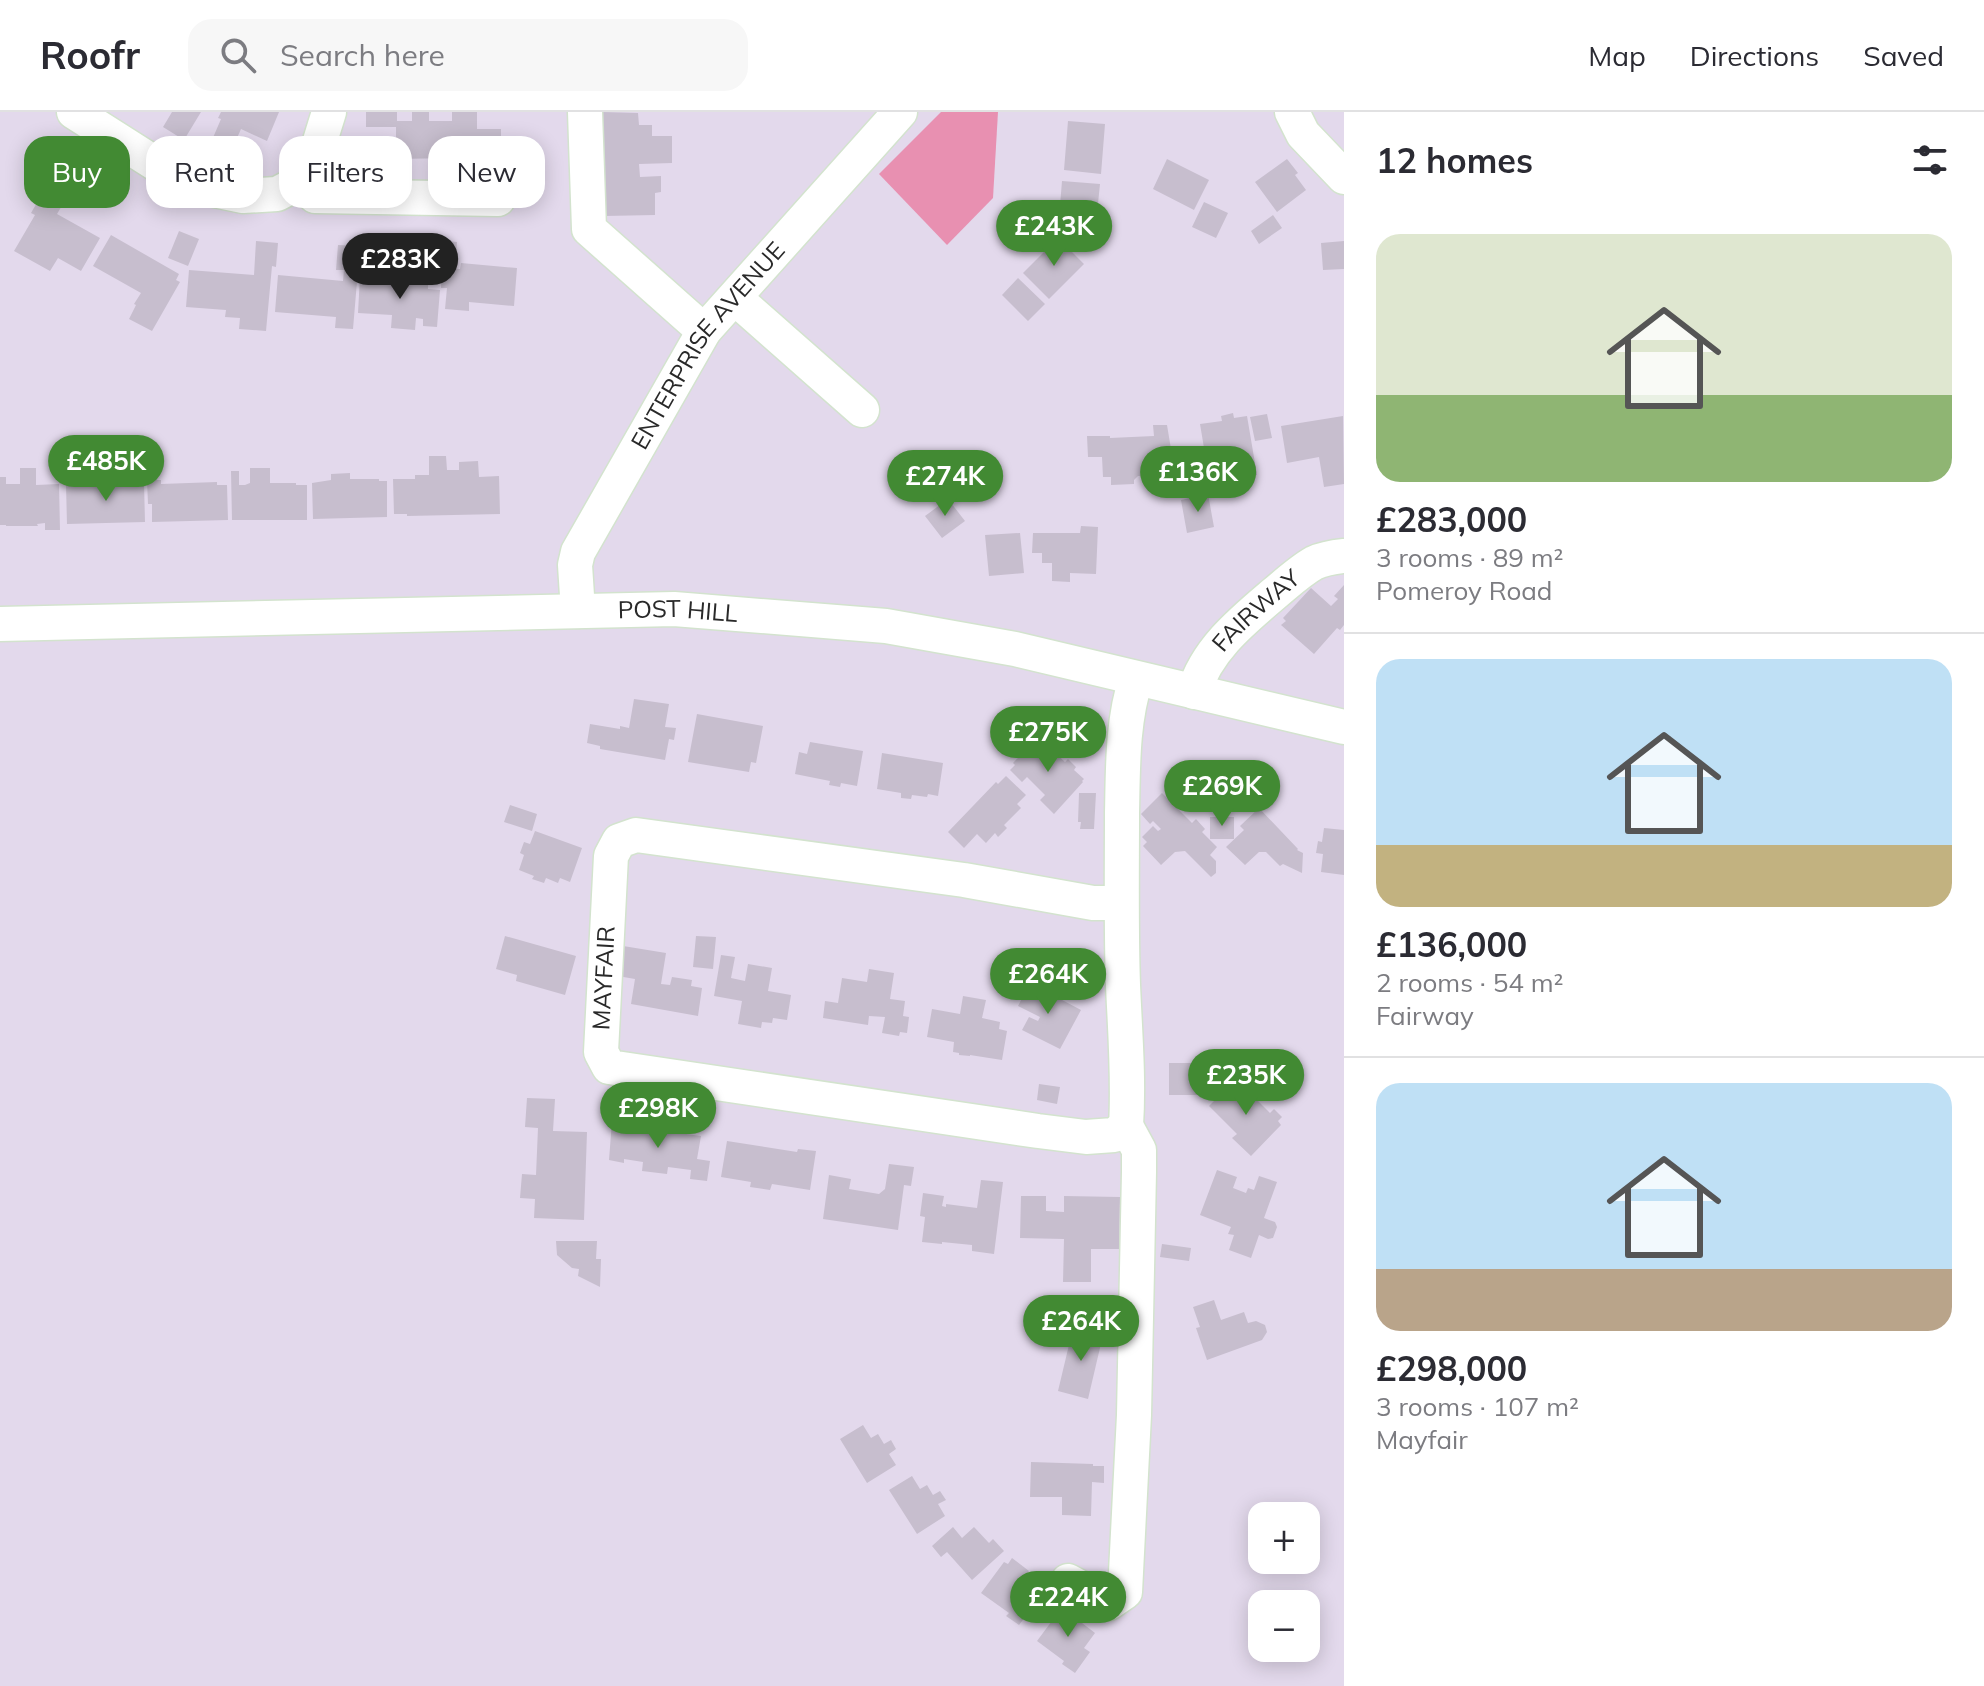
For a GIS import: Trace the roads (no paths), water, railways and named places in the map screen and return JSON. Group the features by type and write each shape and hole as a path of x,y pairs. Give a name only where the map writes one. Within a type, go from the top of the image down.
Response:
{"street":[{"path":"74,112 178,178 243,196 279,193"},
{"path":"322,136 329,112"},
{"path":"585,112 589,229 704,331"},
{"path":"1292,112 1303,134 1344,177"},
{"name":"ENTERPRISE AVENUE","path":"578,611 575,565 578,552 704,331 887,117"},
{"path":"412,207 444,211 458,208"},
{"path":"735,298 862,410"},
{"name":"FAIRWAY","path":"1194,692 1199,675 1213,653 1248,615 1314,564 1344,556"},
{"name":"POST HILL","path":"0,624 674,609 886,626 1015,649 1344,727"},
{"path":"1068,1581 1109,1603 1125,1592 1134,1415 1139,1150 1126,1126 1121,903 1126,731 1130,696 1136,679"},
{"name":"MAYFAIR","path":"1121,903 1093,903 964,880 636,835 619,841 611,856 601,1052 609,1067 1050,1132 1086,1137 1114,1135 1126,1126"}]}
